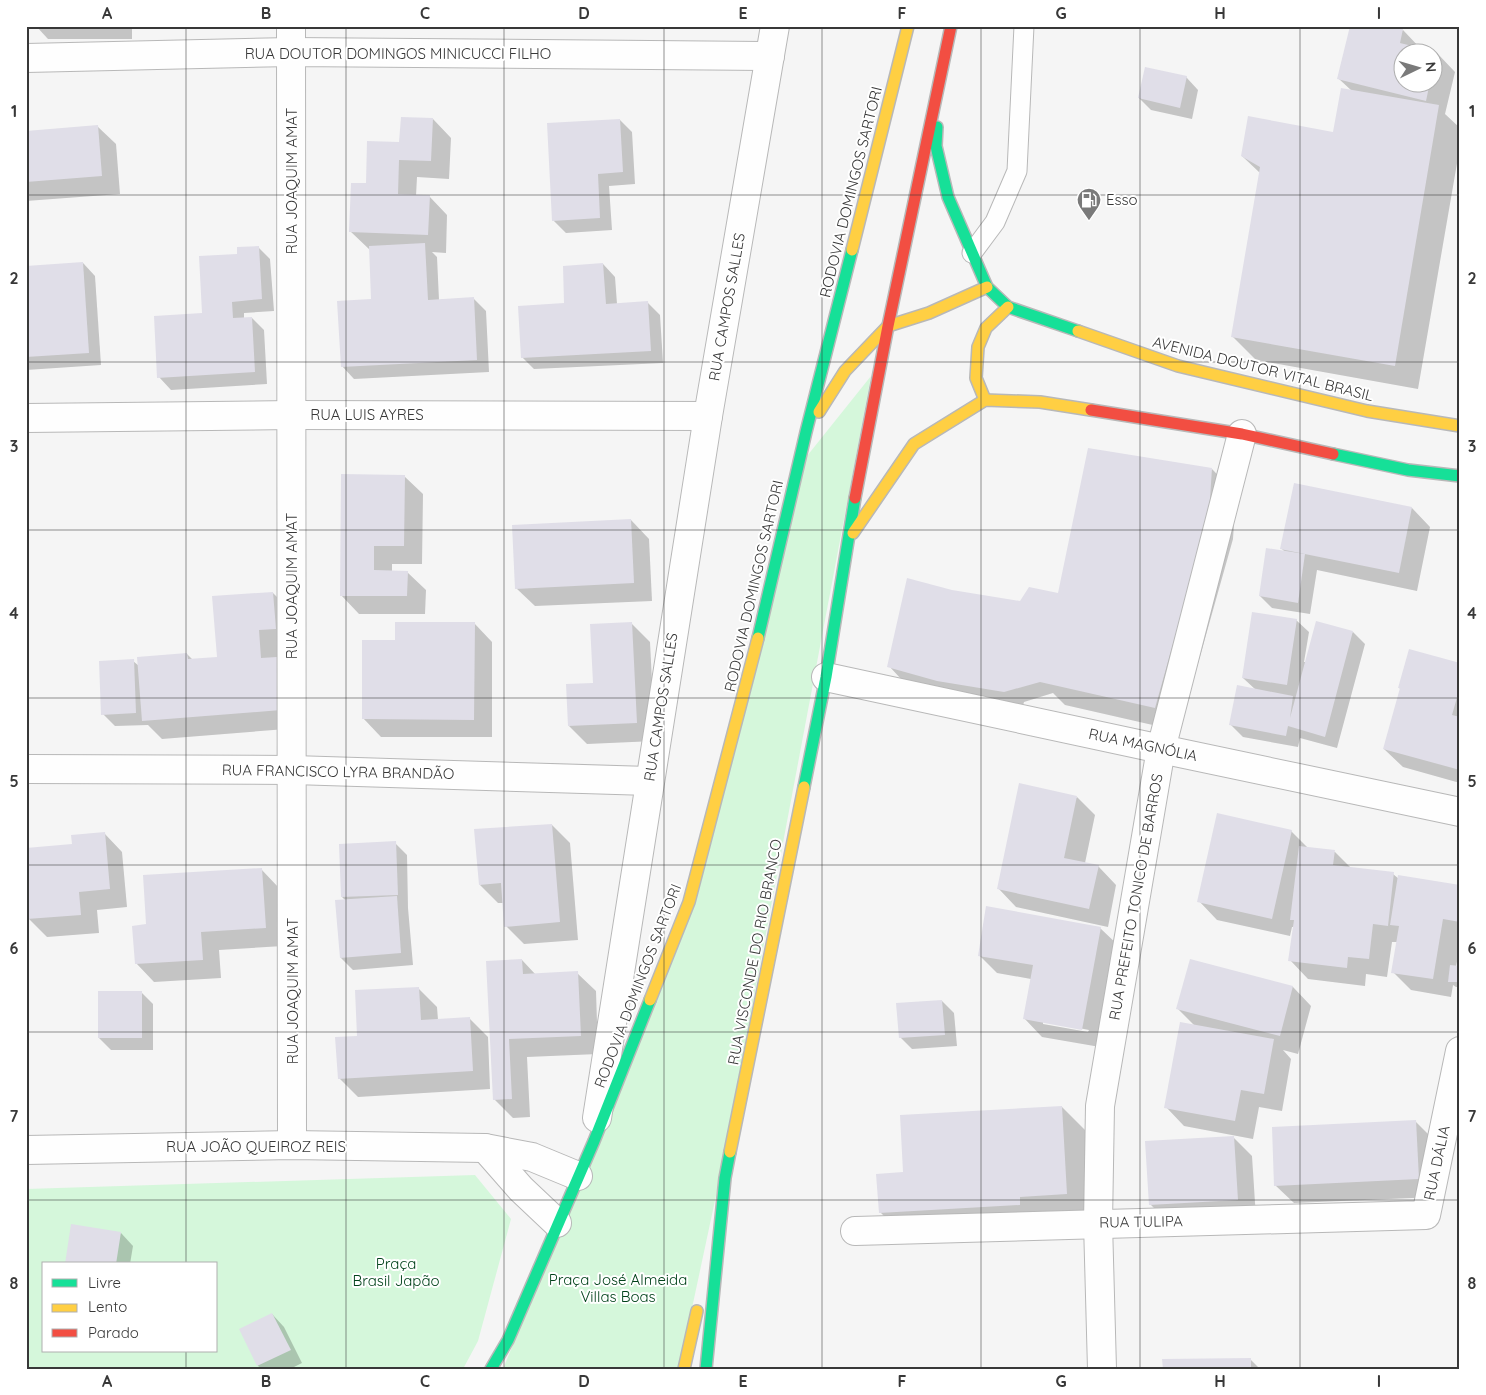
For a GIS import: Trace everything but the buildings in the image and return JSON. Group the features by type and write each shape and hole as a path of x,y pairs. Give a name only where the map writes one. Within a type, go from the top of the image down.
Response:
{"main road":[{"name":"RODOVIA DOMINGOS SARTORI","path":"594,1141 689,902 751,669 806,432 908,26"},
{"path":"938,83 951,26"},
{"name":"AVENIDA DOUTOR VITAL BRASIL","path":"938,83 936,146 948,197 987,287 1008,307 1178,366 1367,411 1460,426"},
{"name":"RUA VISCONDE DO RIO BRANCO","path":"706,1369 725,1178 826,677 847,543 888,326 938,83"},
{"path":"806,432 845,372 888,326 929,313 987,287"},
{"path":"985,400 976,378 978,347 986,328 1008,307"},
{"path":"847,543 914,444 985,400 1040,402 1242,434 1408,470 1460,476"},
{"name":"RUA CAMPOS SALLES","path":"491,1369 508,1340 594,1141"},
{"path":"703,1283 725,1178"},
{"path":"684,1369 699,1302"},
{"path":"498,1369 508,1340"}],"street":[{"name":"RUA CAMPOS SALLES","path":"594,1141 649,781 708,416 775,26"},
{"name":"RUA DOUTOR DOMINGOS MINICUCCI FILHO","path":"26,58 291,39 770,56"},
{"name":"RUA JOAQUIM AMAT","path":"291,39 292,1146"},
{"name":"RUA LUIS AYRES","path":"26,418 292,415 708,416"},
{"name":"RUA PREFEITO TONICO DE BARROS","path":"1102,1369 1098,1224 1100,1106 1160,749 1242,434"},
{"name":"RUA MAGNÓLIA","path":"826,677 1460,812"},
{"name":"RUA FRANCISCO LYRA BRANDÃO","path":"26,769 293,770 649,781"},
{"name":"RUA DÁLIA","path":"1426,1215 1460,1051"},
{"name":"RUA JOÃO QUEIROZ REIS","path":"26,1150 292,1146 485,1148 532,1157 578,1176"},
{"path":"485,1148 521,1189 557,1223"},
{"name":"RUA TULIPA","path":"856,1231 1426,1215"}],"lane":[{"path":"972,253 995,222 1017,171 1024,26"}],"green space":[{"name":"Praça José Almeida Villas Boas","path":"871,376 720,1177 679,1369 503,1369 693,904 803,461"},
{"name":"Praça Brasil Japão","path":"475,1175 511,1219 478,1341 463,1369 26,1369 26,1189"}],"traffic: fast":[{"path":"937,127 936,146 948,197 987,287 1008,307 1078,331"},
{"path":"758,638 806,432 852,250"},
{"path":"1333,454 1408,470 1460,476"},
{"path":"804,787 826,677 855,498"},
{"path":"491,1369 508,1340 594,1141 650,1000"},
{"path":"706,1369 725,1178 730,1152"}],"traffic: slow":[{"path":"852,250 908,26"},
{"path":"819,412 845,371 888,326 929,313 987,287"},
{"path":"985,400 976,378 978,347 986,328 1008,307"},
{"path":"1078,331 1178,366 1367,411 1460,426"},
{"path":"853,533 914,444 985,400 1040,402 1091,410"},
{"path":"650,1000 689,902 758,638"},
{"path":"730,1152 804,787"},
{"path":"684,1369 697,1311"}],"traffic: jam":[{"path":"855,498 888,326 951,26"},
{"path":"1091,410 1242,434 1333,454"}],"place":[{"name":"Esso","path":"1089,221"}]}
